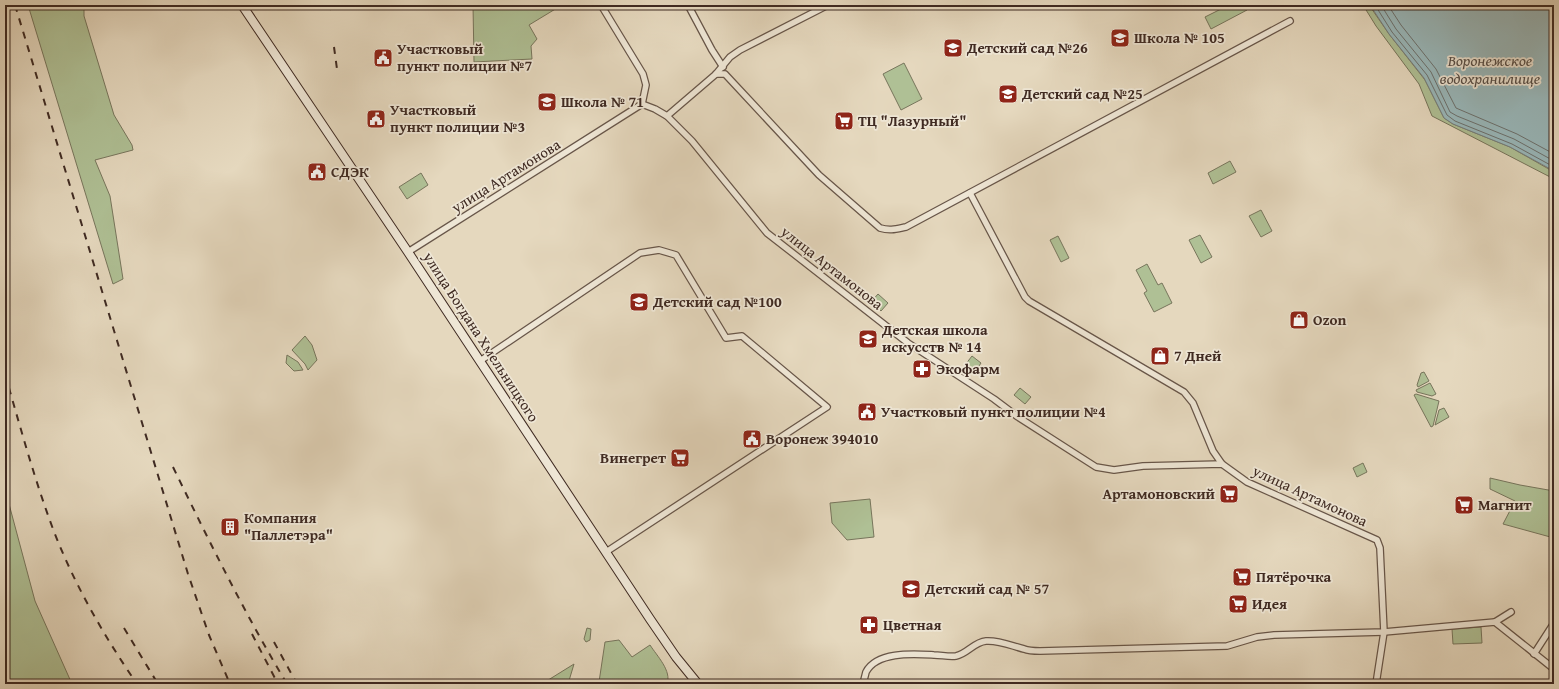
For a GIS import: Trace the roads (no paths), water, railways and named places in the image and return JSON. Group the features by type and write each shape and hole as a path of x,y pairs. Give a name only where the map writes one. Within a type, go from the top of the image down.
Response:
{"main road":[{"name":"улица Богдана Хмельницкого","path":"242,5 408,252 676,657 698,684"}],"street":[{"path":"601,5 643,74 646,85 642,104"},
{"path":"688,5 712,50 723,67"},
{"path":"667,116 716,74 730,57 740,50 828,5"},
{"path":"716,74 725,74 819,175 880,228 888,230 906,227 1290,21"},
{"name":"улица Артамонова","path":"408,252 642,104 655,109 667,116 692,141 767,233 908,343 994,399 1018,417 1096,466 1114,470 1143,466 1222,464 1247,482 1377,540 1380,548 1384,632"},
{"path":"970,193 1025,297 1029,301 1184,392 1193,403 1213,451 1222,464"},
{"path":"480,361 640,253 659,250 676,255 726,338 742,336 827,407 606,552"},
{"path":"863,684 866,672 882,659 889,656 956,656 978,643 986,641 1040,651 1224,646 1257,637 1274,635 1384,632 1495,622 1511,612"},
{"path":"1495,622 1554,669"},
{"path":"1534,654 1554,623"},
{"path":"1376,684 1384,632"}],"water":[{"name":"Воронежское водохранилище","path":"1370,5 1554,5 1554,171 1510,147 1453,124 1444,118 1424,78 1389,34"}],"railway":[{"path":"15,5 188,574 209,635 230,684"},
{"path":"330,5 331,10"},
{"path":"334,47 337,69"},
{"path":"5,374 40,491 61,549 90,609 137,684"},
{"path":"173,467 242,604 287,684"},
{"path":"124,628 158,684"},
{"path":"252,634 278,684"},
{"path":"274,642 297,684"}],"place":[{"name":"Школа № 105","path":"1120,38"},
{"name":"Детский сад №26","path":"953,48"},
{"name":"Участковый пункт полиции №7","path":"383,58"},
{"name":"Детский сад №25","path":"1008,94"},
{"name":"Школа № 71","path":"547,102"},
{"name":"Участковый пункт полиции №3","path":"376,119"},
{"name":"ТЦ \"Лазурный\"","path":"844,121"},
{"name":"СДЭК","path":"317,172"},
{"name":"Детский сад №100","path":"639,302"},
{"name":"Ozon","path":"1299,320"},
{"name":"Детская школа искусств № 14","path":"868,339"},
{"name":"7 Дней","path":"1160,356"},
{"name":"Экофарм","path":"922,369"},
{"name":"Участковый пункт полиции №4","path":"867,412"},
{"name":"Воронеж 394010","path":"752,439"},
{"name":"Винегрет","path":"680,458"},
{"name":"Артамоновский","path":"1229,494"},
{"name":"Магнит","path":"1464,505"},
{"name":"Компания \"Паллетэра\"","path":"230,527"},
{"name":"Пятёрочка","path":"1242,577"},
{"name":"Детский сад № 57","path":"911,589"},
{"name":"Идея","path":"1238,604"},
{"name":"Цветная","path":"869,625"}]}
